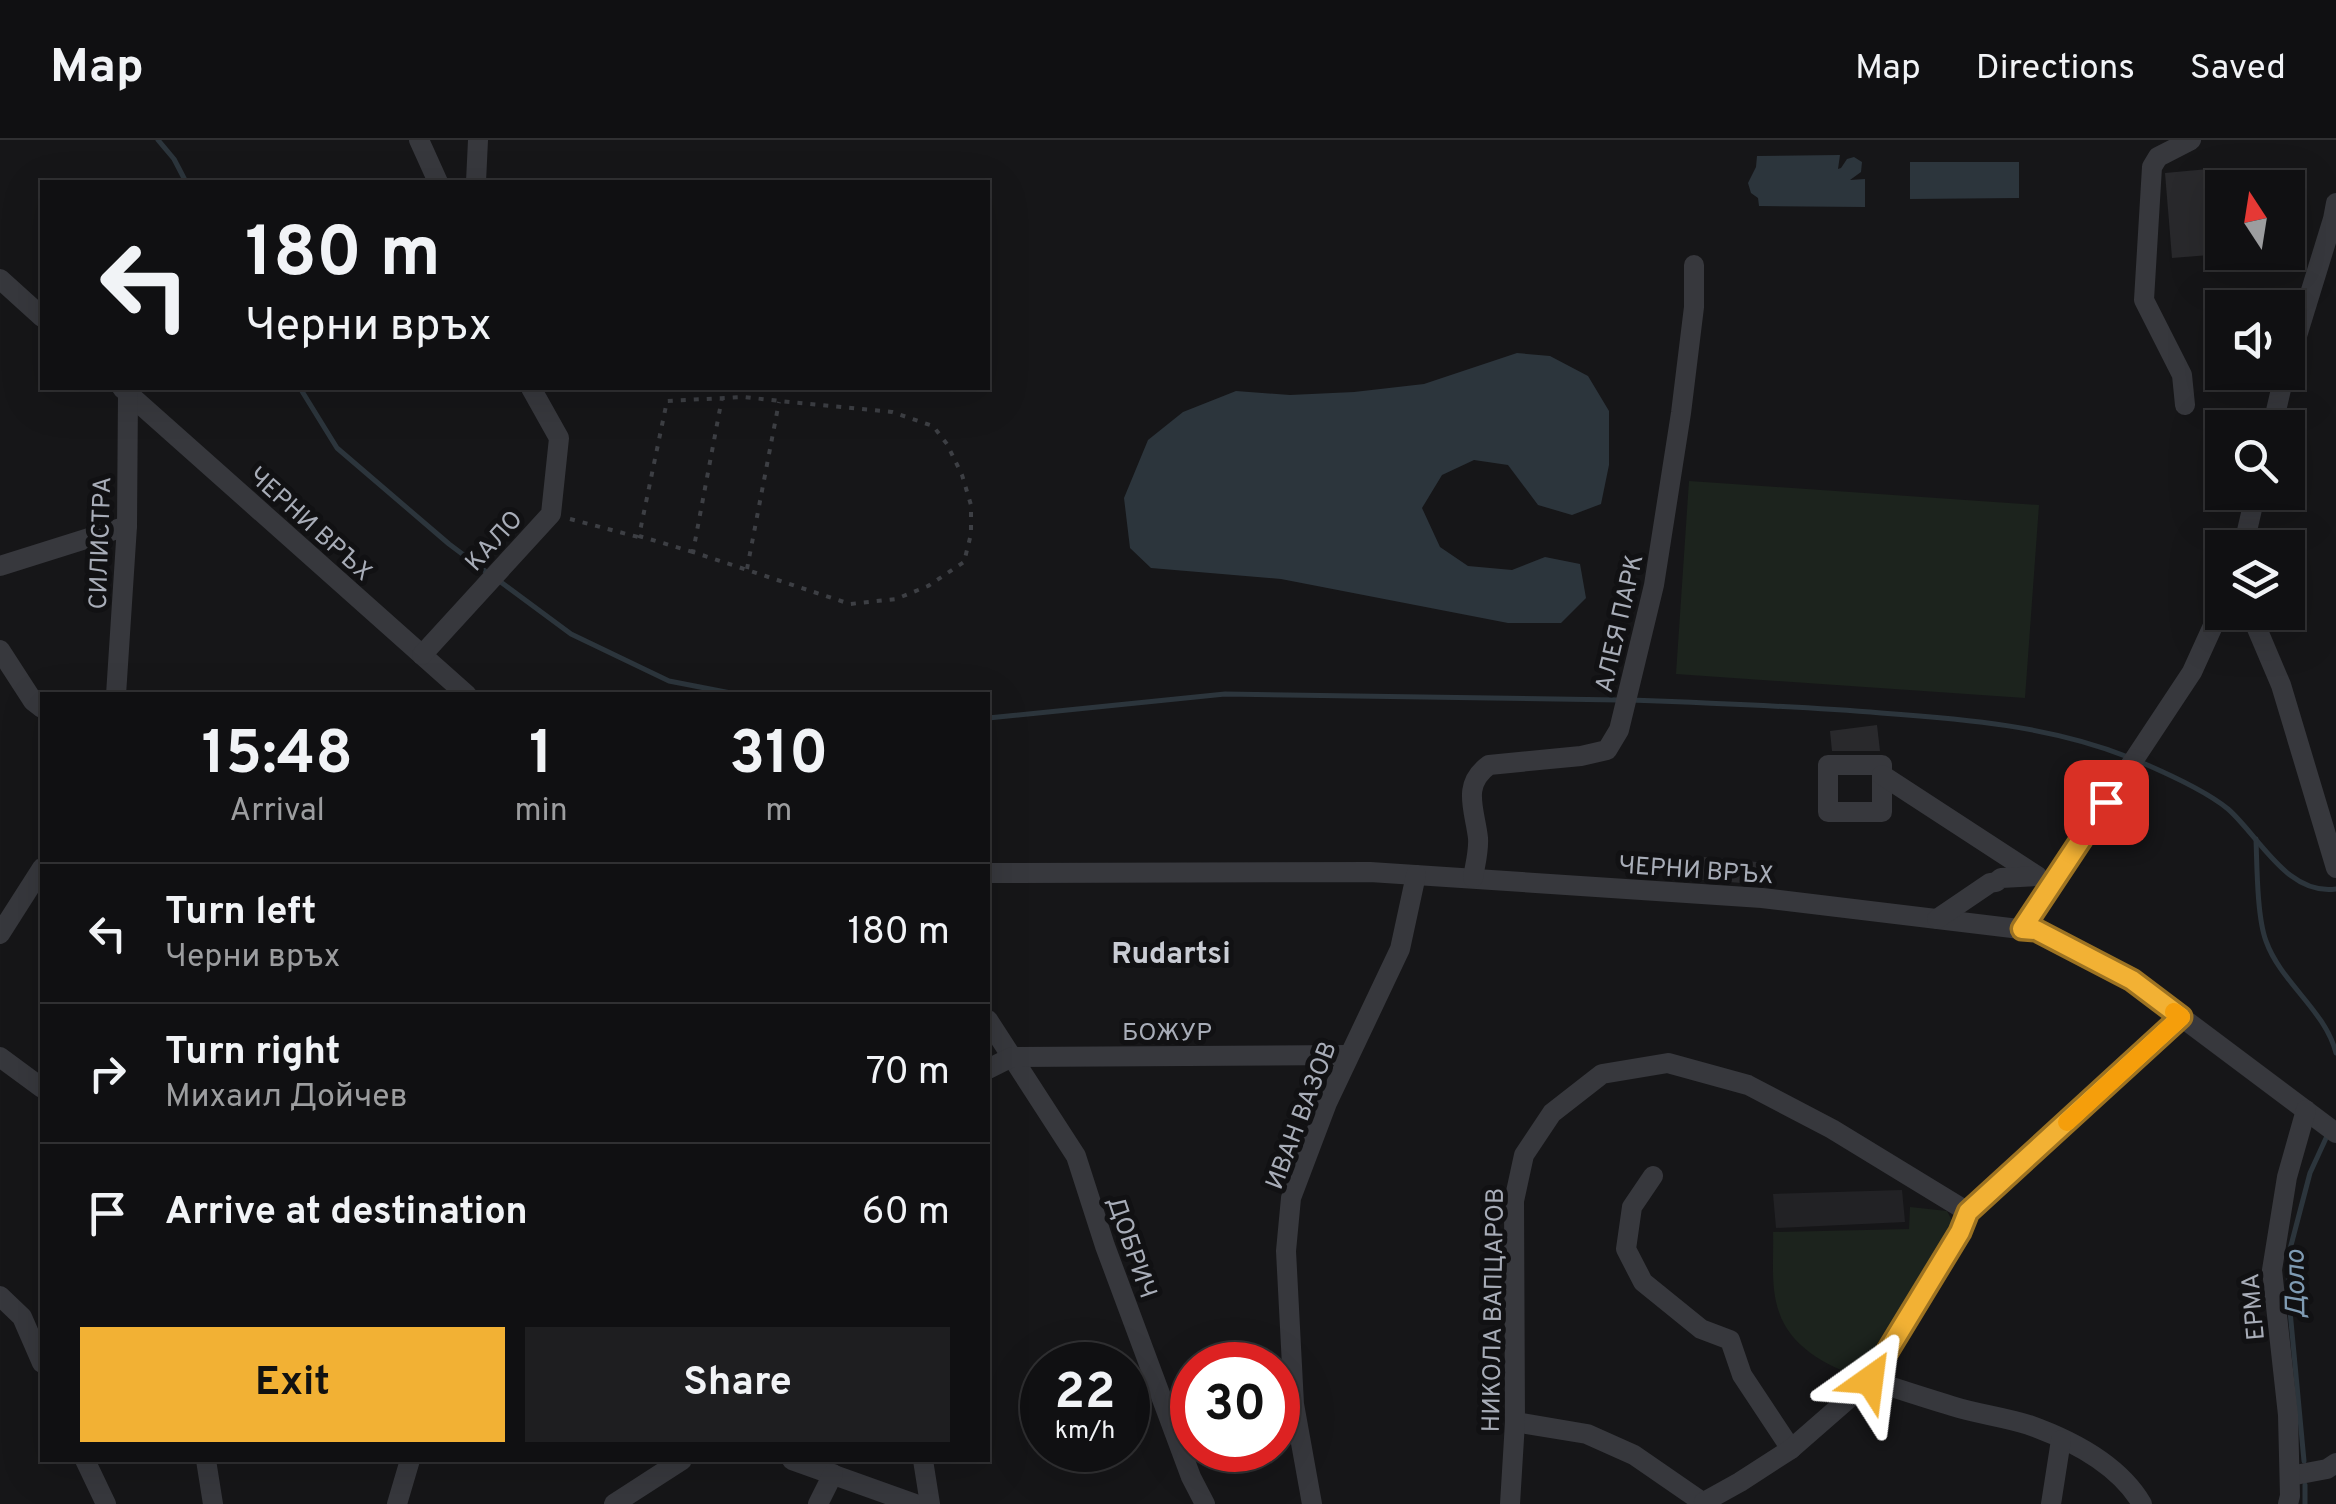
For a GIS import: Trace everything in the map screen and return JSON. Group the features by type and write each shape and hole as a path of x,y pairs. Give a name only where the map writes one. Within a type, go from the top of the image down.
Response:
{"street":[{"path":"419,140 437,180"},
{"path":"476,180 478,140"},
{"path":"2186,405 2182,375 2144,300 2152,167 2158,157 2191,140"},
{"path":"2305,310 2336,203"},
{"name":"АЛЕЯ ПАРК","path":"1473,878 1478,843 1471,790 1478,772 1489,765 1607,750 1619,730 1654,585 1682,413 1694,306 1694,265"},
{"path":"0,280 40,315"},
{"name":"СИЛИСТРА","path":"116,692 128,526 125,390"},
{"name":"ЧЕРНИ ВРЪХ","path":"125,390 465,692"},
{"name":"КАЛО","path":"422,655 550,514 559,438 532,390"},
{"path":"0,566 128,526"},
{"path":"2022,929 2192,672 2211,630"},
{"path":"2257,630 2280,685 2332,842 2336,868"},
{"path":"0,650 40,706"},
{"path":"1882,776 2038,876 2001,878 1937,919"},
{"path":"0,934 40,871"},
{"name":"ЧЕРНИ ВРЪХ","path":"990,873 1370,872 1762,898 2036,930 2132,980 2336,1132"},
{"name":"ИВАН ВАЗОВ","path":"1312,1504 1294,1404 1286,1251 1291,1198 1327,1103 1400,949 1416,875"},
{"path":"1515,1422 1587,1434 1634,1455 1704,1503 1790,1449 1870,1380 1960,1232 1968,1212 2181,1017"},
{"name":"ДОБРИЧ","path":"990,1023 1076,1156 1112,1264 1191,1477 1205,1504"},
{"name":"БОЖУР","path":"990,1068 1012,1057 1350,1055"},
{"path":"0,1056 40,1086"},
{"name":"НИКОЛА ВАПЦАРОВ","path":"1510,1504 1515,1422 1514,1202 1524,1155 1552,1113 1602,1074 1668,1062 1748,1085 1832,1129 1968,1212"},
{"name":"ЕРМА","path":"2288,1504 2288,1415 2272,1270 2287,1177 2311,1114"},
{"path":"1653,1176 1632,1207 1626,1248 1643,1282 1700,1329 1730,1340 1742,1374 1790,1449"},
{"path":"0,1296 22,1317 40,1359"},
{"path":"1870,1380 2029,1425 2062,1440 2095,1456 2135,1492 2142,1504"},
{"path":"2050,1504 2062,1440"},
{"path":"87,1462 106,1504"},
{"path":"206,1462 214,1504"},
{"path":"397,1504 409,1462"},
{"path":"614,1504 679,1462"},
{"path":"798,1462 915,1504"},
{"path":"923,1462 930,1504"},
{"path":"2290,1476 2336,1464"},
{"path":"818,1504 833,1474"}],"path":[{"path":"550,514 693,552 850,604 896,599 928,586 964,562 972,534 972,505 962,474 934,426 892,412 780,400 744,397 667,401 639,536 642,538"},
{"path":"693,552 722,398"},
{"path":"746,569 780,400"}],"shaded area":[{"path":"1840,155 1838,169 1847,159 1854,157 1862,162 1861,172 1850,180 1865,179 1865,207 1759,206 1758,198 1751,193 1748,183 1757,156"},
{"path":"1910,162 2019,162 2019,198 1910,199"},
{"path":"1517,353 1550,356 1588,376 1609,411 1609,465 1601,504 1572,515 1538,505 1508,465 1474,460 1442,475 1422,508 1440,547 1468,566 1512,570 1545,557 1580,564 1586,598 1561,623 1508,623 1281,579 1151,568 1130,548 1124,498 1148,440 1183,412 1236,391 1290,395 1424,384"},
{"path":"1689,481 2039,505 2025,698 1676,674"},
{"path":"1902,1190 1905,1222 1776,1228 1773,1194"},
{"path":"1910,1207 1947,1211 1954,1224 1857,1376 1810,1353 1784,1324 1774,1292 1773,1232 1909,1229"}],"building":[{"path":"2219,168 2205,170 2205,255 2172,258 2165,173"},
{"path":"1877,725 1880,751 1832,751 1830,731"},
{"path":"1704,857 1757,862 1755,884 1702,880"}],"waterway":[{"path":"158,140 185,180"},
{"path":"301,390 337,448 489,574"},
{"path":"498,580 571,634 669,681 726,692"},
{"path":"990,718 1225,694 1619,700"},
{"path":"1630,700 1818,708 1975,721 2069,738 2128,757"},
{"path":"2138,761 2219,802 2288,874 2319,889 2336,889"},
{"name":"Доло","path":"2256,839 2259,905 2266,941 2282,970 2323,1023 2336,1053"},
{"name":"Доло","path":"2304,1461 2289,1300 2289,1253 2310,1173 2327,1136"},
{"name":"Доло","path":"2305,1485 2305,1504"}],"slow traffic":[{"path":"2067,1122 2181,1017 2174,1012"}],"district":[{"name":"Rudartsi","path":"1171,953"}],"route":[{"path":"1870,1380 1960,1232 1968,1212 2181,1017 2132,980 2036,930 2022,929 2106,802"}]}
